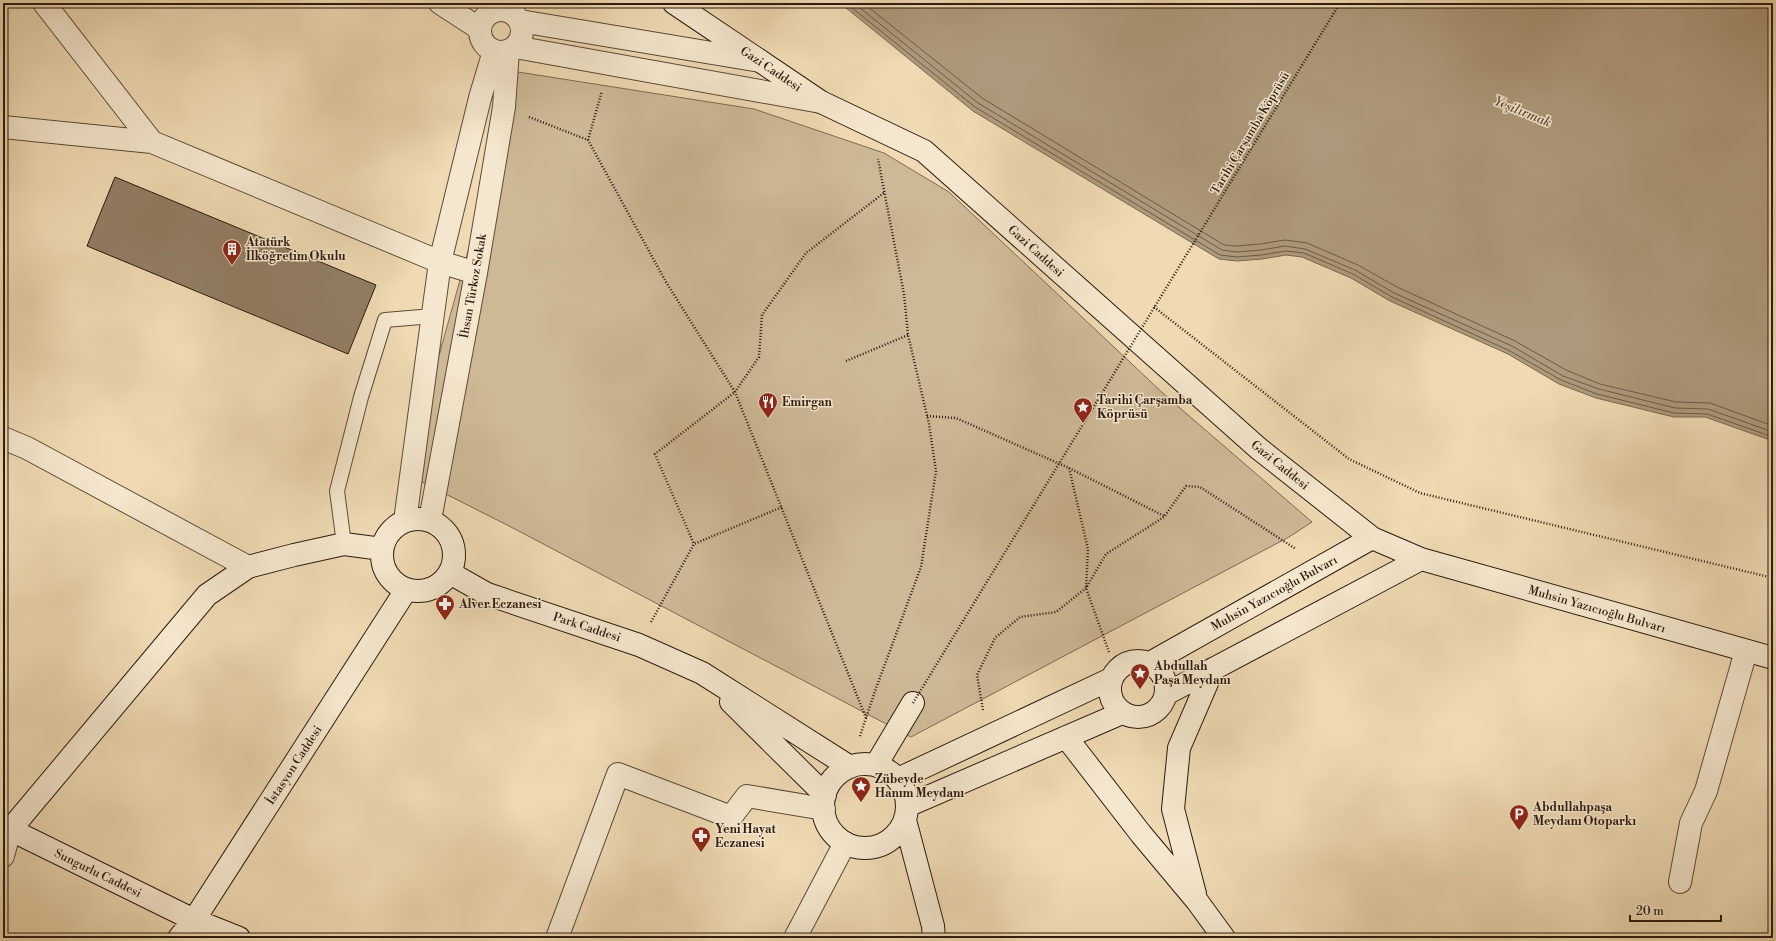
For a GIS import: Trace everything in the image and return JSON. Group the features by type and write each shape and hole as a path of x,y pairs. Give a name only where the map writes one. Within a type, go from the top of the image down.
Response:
{"street":[{"path":"44,3 152,142"},
{"path":"440,3 760,61"},
{"name":"Gazi Caddesi","path":"674,3 821,102 924,152 1258,448 1372,538"},
{"path":"405,521 440,262 480,98 506,50 522,35 496,13"},
{"path":"496,13 483,42 506,50 610,64 821,102"},
{"name":"İhsan Türkoz Sokak","path":"430,520 476,273 504,107 506,50"},
{"path":"3,127 152,142 440,262 476,273"},
{"path":"3,438 27,448 248,567"},
{"path":"417,518 430,520 441,526 449,536 454,548 454,561 450,573 442,583 431,589 419,592 406,590 395,584 386,574 382,562 382,549 386,537 394,527 405,521 417,518"},
{"name":"Muhsin Yazıcıoğlu Bulvarı","path":"1150,663 1372,538 1421,559 1773,658"},
{"path":"3,856 7,828 207,595 248,567 344,544 382,549"},
{"path":"1166,694 1421,559"},
{"name":"Park Caddesi","path":"450,573 486,594 639,645 702,673 850,767"},
{"name":"İstasyon Caddesi","path":"179,938 194,920 406,590"},
{"path":"1680,882 1691,823 1706,791 1746,651"},
{"path":"898,779 1113,675 1123,664 1132,660 1141,660 1150,663 1164,676 1166,694 1163,703 1157,710 1140,718 1122,713 1116,707 1111,698 1109,689 1113,675"},
{"path":"1197,901 1173,809 1179,748 1214,669"},
{"name":"Park Caddesi","path":"702,673 824,802"},
{"path":"876,765 913,703"},
{"path":"934,938 933,926 906,813 905,791 898,779 888,770 876,765 863,764 850,767 834,778 830,783 824,802 827,822 834,834 845,843 859,847 873,847 887,842 898,832 906,813 1066,737 1122,713"},
{"path":"1066,737 1141,834 1197,901 1224,938"},
{"path":"557,938 618,774 731,817 747,796 824,802"},
{"name":"Sungurlu Caddesi","path":"7,828 194,920 239,938"},
{"path":"795,938 845,843"}],"lane":[{"path":"344,544 337,491 361,397 385,320 433,316"}],"path":[{"name":"Tarihi Çarşamba Köprüsü","path":"913,703 1340,3"},
{"path":"588,140 610,64"},
{"path":"504,107 588,140 666,282 735,392 782,507 821,610 866,718"},
{"path":"850,767 866,718 921,567 936,471 927,416 908,334 904,294 872,127"},
{"path":"694,544 655,454 735,392 759,356 762,315 806,253 885,192"},
{"path":"1154,307 1349,459 1420,493 1773,578"},
{"path":"846,361 908,334"},
{"path":"927,416 956,418 1069,468 1164,516"},
{"path":"1069,468 1088,549 1086,588 1113,675"},
{"path":"988,736 977,675 995,638 1020,617 1056,612 1086,588 1106,554 1164,516 1186,486 1200,487 1322,566"},
{"path":"639,645 694,544 782,507"}],"shaded area":[{"path":"518,72 754,109 884,153 949,192 1166,396 1312,522 1289,537 911,737 509,526 406,474"}],"water":[{"name":"Yeşilırmak","path":"840,3 1773,3 1773,441 1705,417 1674,417 1596,398 1559,384 1508,354 1390,301 1351,278 1302,257 1286,255 1237,261 1219,259 973,111"}],"building":[{"name":"Atatürk İlköğretim Okulu","path":"115,177 376,285 348,354 87,246"}],"place":[{"name":"Atatürk İlköğretim Okulu","path":"232,266"},
{"name":"Emirgan","path":"768,419"},
{"name":"Tarihi Çarşamba Köprüsü","path":"1083,424"},
{"name":"Alver Eczanesi","path":"445,621"},
{"name":"Abdullah Paşa Meydanı","path":"1140,690"},
{"name":"Zübeyde Hanım Meydanı","path":"861,803"},
{"name":"Abdullahpaşa Meydanı Otoparkı","path":"1519,831"},
{"name":"Yeni Hayat Eczanesi","path":"701,853"}]}
